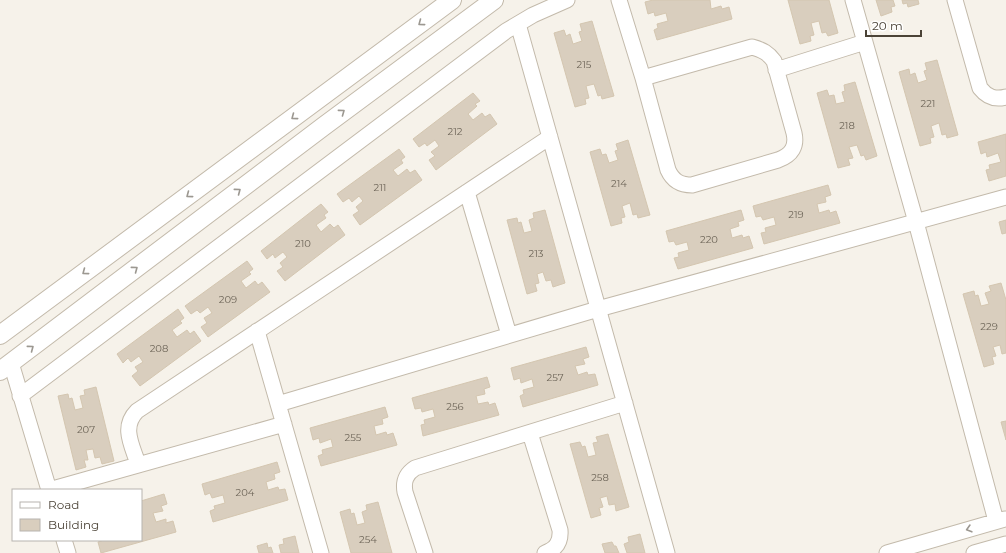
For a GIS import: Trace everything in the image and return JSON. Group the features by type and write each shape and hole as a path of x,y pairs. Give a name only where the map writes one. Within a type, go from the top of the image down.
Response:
{"street":[{"path":"0,335 452,0"},
{"path":"49,489 20,396 5,367 324,126 494,0"},
{"path":"20,396 506,31 533,15 567,0"},
{"path":"619,0 643,78 668,170 674,180 692,186 785,158 795,147 796,140 774,61 769,54 761,49 752,47 643,78"},
{"path":"853,0 1001,520 887,553"},
{"path":"955,0 980,88 989,96 995,98 1006,97"},
{"path":"518,24 667,553"},
{"path":"776,70 865,42"},
{"path":"138,464 128,434 128,427 133,416 142,407 550,137"},
{"path":"467,192 509,335"},
{"path":"278,404 598,309 1006,197"},
{"path":"257,331 321,553"},
{"path":"425,553 405,492 405,478 409,472 415,468 625,403"},
{"path":"52,489 284,424"},
{"path":"530,433 560,530 559,542 556,547 545,553"},
{"path":"64,541 68,553"},
{"path":"974,553 1006,544"}],"building":[{"path":"653,0 710,0 711,9 721,6 722,9 729,7 732,19 657,40 654,30 658,28 657,24 668,21 666,13 655,16 654,12 648,14 645,2"},
{"path":"788,0 829,0 838,33 828,36 826,32 822,33 819,21 811,23 814,35 810,36 811,41 800,44"},
{"path":"876,0 893,0 895,6 891,7 892,12 881,16"},
{"path":"902,0 918,0 919,4 908,7 907,3 903,4"},
{"path":"592,21 614,96 602,99 601,95 598,96 594,84 586,86 589,98 585,99 586,104 575,107 554,33 564,30 566,36 570,34 573,44 582,41 579,32 582,31 580,24"},
{"path":"937,60 958,135 947,138 946,134 942,135 939,123 931,126 934,137 930,138 931,143 920,146 899,72 909,69 910,75 915,73 918,83 927,80 924,71 927,70 925,63"},
{"path":"855,82 877,156 866,160 864,155 861,156 857,145 849,147 853,158 848,159 850,165 838,168 817,93 827,90 829,96 834,95 836,104 845,102 842,92 845,91 844,85"},
{"path":"473,93 480,101 475,104 477,106 468,114 473,120 482,113 485,117 490,114 497,124 436,170 429,160 435,156 431,152 439,146 435,140 427,146 425,143 419,147 413,139"},
{"path":"1006,134 1006,176 989,181 986,170 990,169 989,165 1001,162 998,153 987,157 986,152 981,154 978,142"},
{"path":"628,140 650,215 638,218 637,214 633,215 630,203 622,206 625,217 621,218 622,223 611,226 590,152 600,149 602,155 606,154 609,163 618,160 615,151 618,150 616,144"},
{"path":"399,149 405,157 401,160 403,163 393,170 398,176 407,169 410,173 415,170 422,180 360,225 353,215 359,211 356,207 363,201 359,196 352,202 349,198 343,202 337,194"},
{"path":"828,185 831,195 825,197 826,202 817,204 819,213 829,210 830,213 836,211 840,223 764,244 761,233 766,232 765,228 776,225 774,217 763,220 761,216 756,217 753,206"},
{"path":"321,204 328,212 324,215 326,218 316,225 321,232 330,224 334,228 338,225 345,235 285,281 277,271 283,267 280,263 287,257 283,252 275,258 273,254 267,259 261,251"},
{"path":"545,210 565,283 553,287 551,280 546,281 543,272 537,274 539,283 535,284 537,291 527,294 507,220 517,218 518,223 521,222 524,233 532,231 529,220 534,218 533,213"},
{"path":"741,210 744,220 738,222 739,226 730,229 732,238 742,235 743,238 749,236 753,248 678,269 674,258 679,257 678,253 689,250 687,242 676,245 674,241 669,242 666,231"},
{"path":"1006,220 1006,233 1002,234 999,222"},
{"path":"247,261 253,269 249,272 251,274 241,281 246,288 255,281 258,285 262,282 270,292 208,337 201,327 207,323 204,318 212,313 208,307 200,313 197,310 191,314 185,306"},
{"path":"1001,283 1006,300 1006,353 1002,354 1000,345 993,347 996,356 992,357 994,364 984,367 963,294 974,291 975,296 978,295 981,306 989,304 985,293 991,291 989,286"},
{"path":"178,309 184,318 180,321 182,323 172,330 177,337 187,330 190,334 194,331 201,341 140,386 132,376 138,371 135,367 143,362 139,356 131,362 128,358 123,363 117,354"},
{"path":"586,347 589,357 583,359 585,364 575,366 578,375 587,372 588,375 595,374 598,385 523,407 520,396 524,394 523,390 534,387 532,379 521,383 520,378 514,380 511,368"},
{"path":"487,377 490,387 484,389 485,394 476,396 478,404 488,402 489,405 495,403 499,415 423,436 421,425 425,424 424,420 435,417 433,409 422,412 421,408 415,409 412,398"},
{"path":"96,387 114,461 102,464 100,457 95,458 93,449 86,450 88,460 84,460 86,467 76,470 58,396 68,394 69,399 72,398 75,410 83,408 80,396 85,395 84,390"},
{"path":"385,407 388,417 382,419 383,424 374,426 376,435 386,432 387,435 393,433 397,445 321,466 318,456 323,454 322,450 333,447 331,439 320,443 319,438 313,440 310,428"},
{"path":"1006,421 1006,440 1001,422"},
{"path":"608,434 629,507 616,511 615,504 609,505 607,496 600,498 603,507 599,508 601,515 591,518 570,444 580,442 582,447 585,446 588,457 596,455 593,443 598,442 596,437"},
{"path":"277,462 280,472 274,474 275,479 266,482 268,490 278,487 279,490 285,489 288,500 213,522 210,511 215,509 214,506 225,503 223,495 212,498 210,493 205,495 202,484"},
{"path":"164,494 167,504 161,506 163,511 153,513 156,522 166,519 166,523 173,521 176,532 101,553 98,542 142,541 142,501"},
{"path":"378,502 392,553 351,553 340,512 350,509 351,514 354,513 357,525 365,523 362,512 367,510 366,505"},
{"path":"640,534 645,553 627,553 624,544 629,542 628,537"},
{"path":"295,536 299,553 281,553 279,545 284,544 283,539"},
{"path":"612,542 614,546 616,546 619,553 605,553 602,544"},
{"path":"267,543 268,548 271,547 273,553 259,553 257,546"}]}
